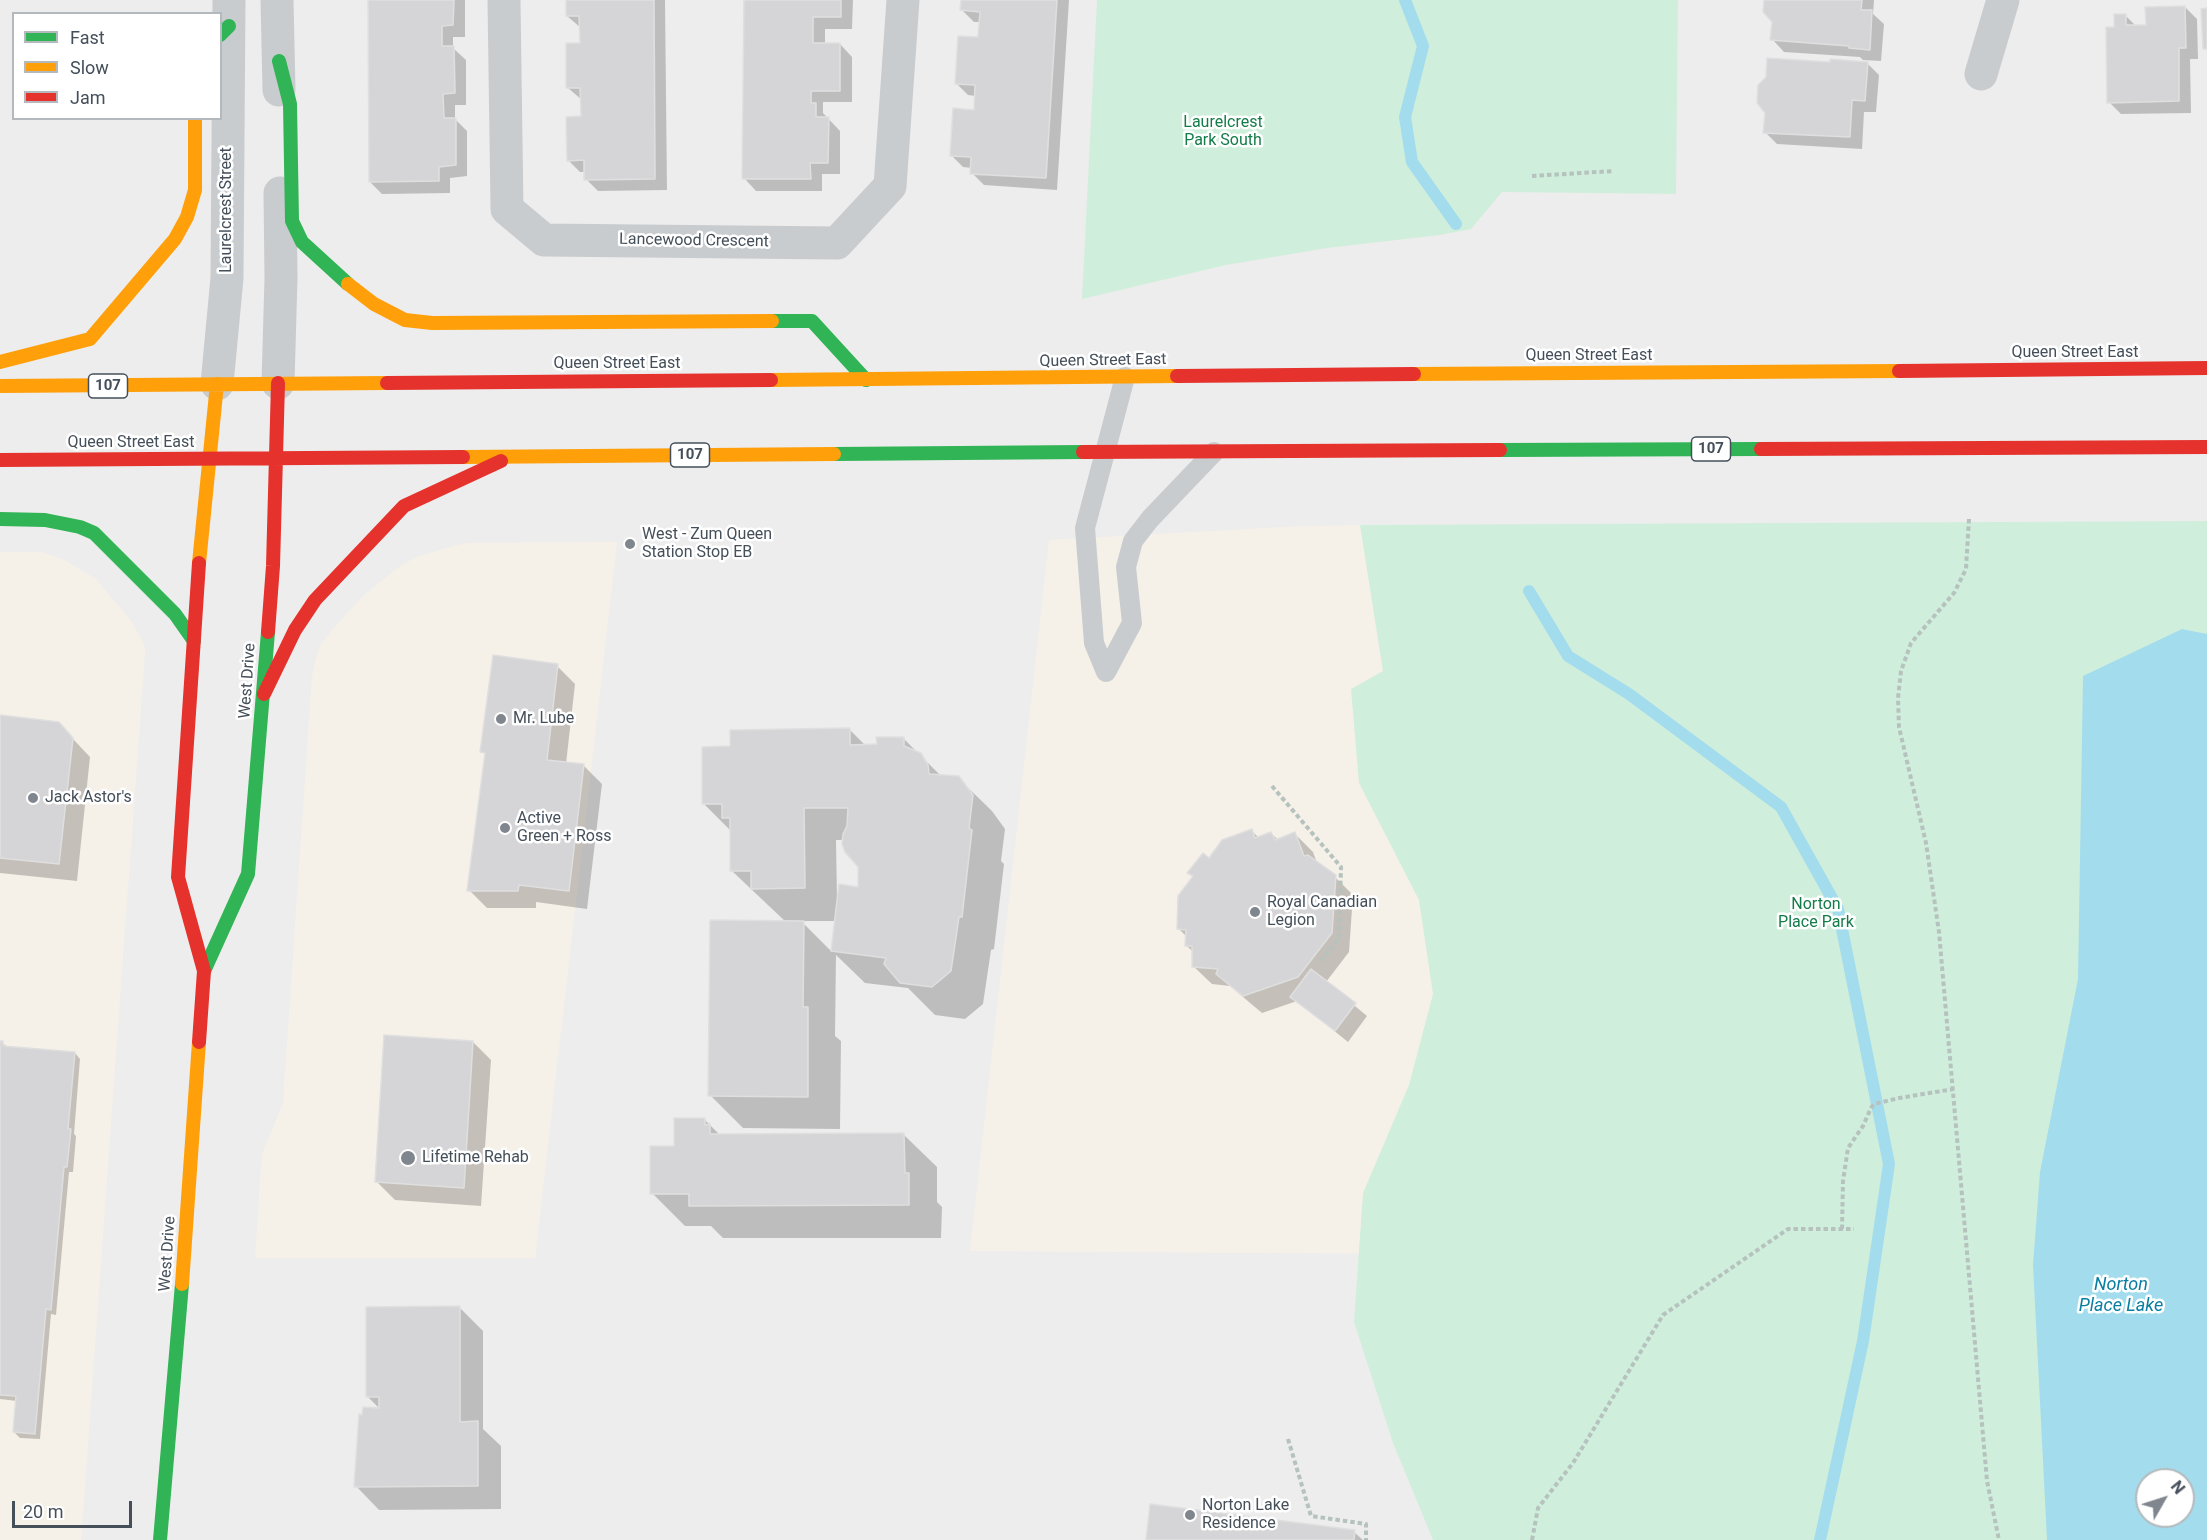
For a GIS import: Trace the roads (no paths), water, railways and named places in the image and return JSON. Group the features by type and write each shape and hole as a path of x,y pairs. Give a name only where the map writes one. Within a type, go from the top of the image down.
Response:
{"main road":[{"path":"279,61 290,104 292,221 302,242 342,279 374,304 405,320 432,323 812,321 866,380"},
{"path":"0,362 90,339 175,239 187,217 195,190 195,120"},
{"name":"Queen Street East","path":"0,386 2207,368"},
{"name":"West Drive","path":"204,971 248,874 273,566 278,383"},
{"name":"West Drive","path":"159,1540 181,1297 204,971 178,877 194,641 217,384"},
{"name":"Queen Street East","path":"0,460 2207,447"},
{"path":"264,694 295,630 315,600 404,506 511,456"},
{"path":"0,519 45,520 80,527 94,533 175,614 194,641"}],"street":[{"path":"277,0 281,278 278,383"},
{"name":"Lancewood Crescent","path":"504,0 507,209 544,240 837,243 890,186 903,0"},
{"path":"1982,74 2004,0"},
{"name":"Laurelcrest Street","path":"217,384 227,278 226,20"}],"lane":[{"path":"1125,377 1085,528 1094,643 1106,672 1132,623 1126,567 1133,541 1150,519 1214,452"}],"water":[{"name":"Norton Place Lake","path":"2182,629 2207,634 2207,1540 2047,1540 2033,1265 2040,1172 2078,979 2083,676"}],"waterway":[{"path":"1405,0 1423,46 1405,117 1412,162 1456,224"},
{"path":"1529,591 1568,656 1629,694 1781,807 1838,909 1889,1164 1863,1341 1820,1540"}],"place":[{"name":"West - Zum Queen Station Stop EB","path":"630,544"},
{"name":"Mr. Lube","path":"501,719"},
{"name":"Jack Astor's","path":"33,798"},
{"name":"Active Green + Ross","path":"505,828"},
{"name":"Royal Canadian Legion","path":"1255,912"},
{"name":"Lifetime Rehab","path":"408,1158"},
{"name":"Norton Lake Residence","path":"1190,1515"}],"park label":[{"name":"Laurelcrest Park South","path":"1223,132"},
{"name":"Norton Place Park","path":"1816,914"}]}
